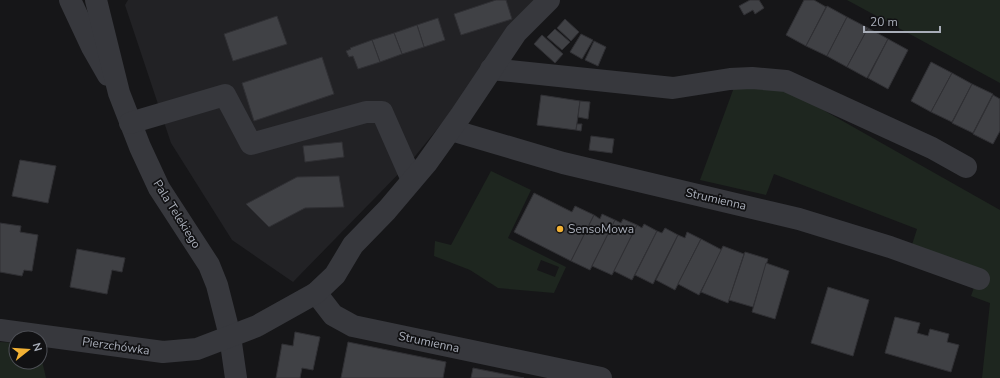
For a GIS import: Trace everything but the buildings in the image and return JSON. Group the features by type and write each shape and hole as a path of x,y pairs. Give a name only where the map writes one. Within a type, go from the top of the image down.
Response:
{"street":[{"name":"Pala Telekiego","path":"70,0 92,47 119,93"},
{"name":"Pala Telekiego","path":"96,0 119,93 130,123 159,188 209,265 217,284 230,336 236,378"},
{"path":"230,336 257,326 316,293 335,275 353,245 387,210 451,130 516,33 549,0"},
{"path":"491,70 673,88 730,79 752,78 786,81 932,148 966,167"},
{"path":"130,123 225,95 251,144 366,112 382,112 412,180"},
{"name":"Strumienna","path":"451,130 563,163 799,219 890,247 979,279"},
{"name":"Strumienna","path":"316,293 333,315 353,326 601,378"},
{"name":"Pierzchówka","path":"0,330 163,352 197,349 230,336"}],"shaded area":[{"path":"128,0 542,0 412,160 293,282 232,240 171,143 125,5"},
{"path":"847,0 1000,0 1000,83"},
{"path":"736,82 786,89 1000,210 1000,378 982,378 990,303 971,296 978,276 911,248 917,229 774,174 766,195 700,180"},
{"path":"491,171 531,190 508,238 566,267 554,293 498,288 470,270 434,256 435,241 451,245","holes":["541,260 559,267 555,277 537,270"]},
{"path":"0,342 8,342 8,370 44,370 46,378 0,378"}],"place":[{"name":"SensoMowa","path":"560,229"}]}
